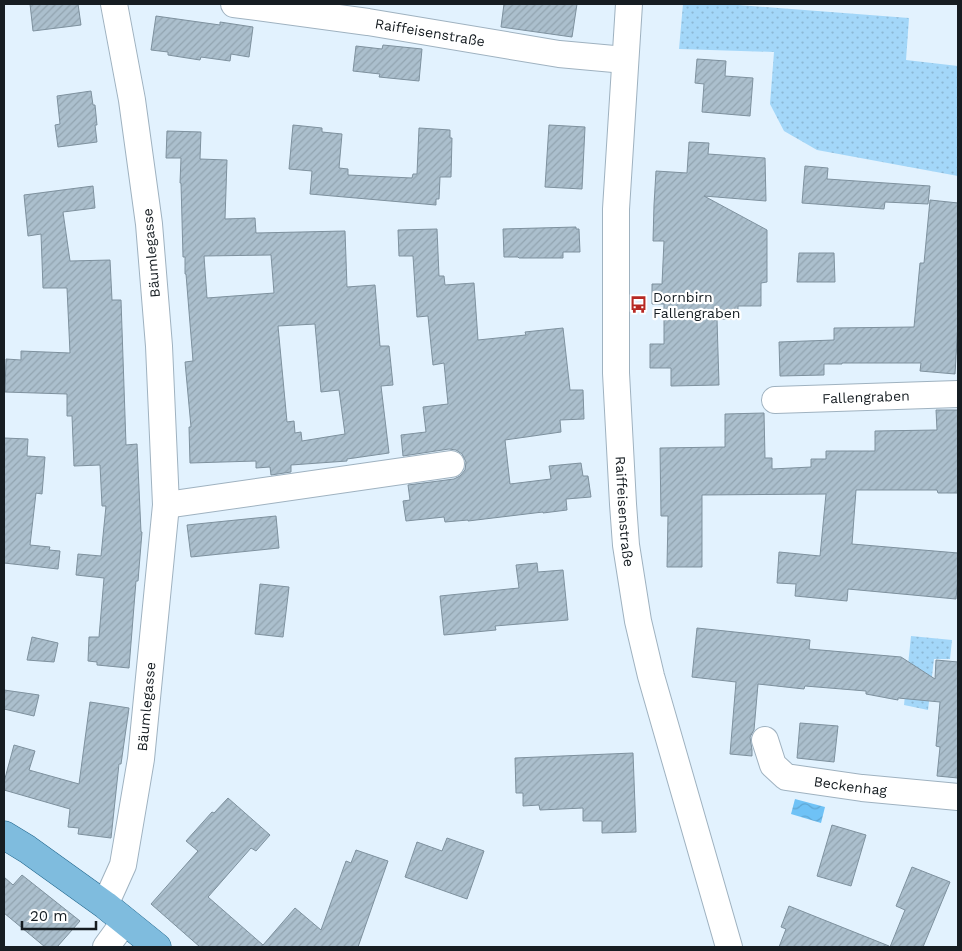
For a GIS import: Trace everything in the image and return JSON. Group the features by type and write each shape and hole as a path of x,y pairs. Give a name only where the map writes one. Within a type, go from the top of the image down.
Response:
{"main road":[{"path":"4,835 27,849 115,913 157,947"}],"street":[{"name":"Bäumlegasse","path":"106,947 115,913 142,759 166,505 159,346 149,224 132,100 114,4"},
{"name":"Raiffeisenstraße","path":"234,4 368,22 559,54 625,60"},
{"name":"Raiffeisenstraße","path":"629,4 617,199 616,373 626,545 638,621 651,676 728,947"},
{"name":"Fallengraben","path":"775,400 958,394"},
{"path":"166,505 451,464"},
{"name":"Beckenhag","path":"765,740 773,765 786,777 862,788 958,797"}],"shaded area":[{"path":"683,4 725,4 909,18 906,60 958,66 958,176 817,150 784,131 770,104 774,52 679,49"},
{"path":"911,636 952,640 950,659 934,659 928,710 904,705"}],"water":[{"path":"795,799 825,807 821,823 791,814"}],"building":[{"path":"30,4 78,4 81,25 33,31"},
{"path":"504,4 577,4 572,37 501,27"},
{"path":"156,16 220,25 220,22 253,27 249,57 231,54 230,61 201,57 200,60 151,50"},
{"path":"383,45 422,49 419,81 379,77 380,74 353,71 356,46 382,49"},
{"path":"697,59 726,61 725,76 753,78 750,116 702,112 704,84 695,83"},
{"path":"91,91 93,105 95,105 97,142 58,147 55,125 60,124 57,96"},
{"path":"293,125 322,128 322,132 342,134 339,168 348,169 348,175 412,178 413,174 417,174 419,128 450,130 450,138 452,138 451,177 440,177 439,199 436,199 436,205 310,194 312,171 289,169"},
{"path":"549,125 585,127 582,189 545,187"},
{"path":"167,131 201,132 200,159 227,160 225,219 255,218 256,233 345,231 347,287 375,285 380,346 389,346 393,385 381,386 389,453 347,459 347,461 291,465 291,472 271,475 270,467 256,468 256,461 190,463 189,427 191,427 185,362 193,361 185,257 183,257 180,183 181,158 166,158","holes":["271,255 274,293 207,298 204,256","315,324 321,392 339,390 345,434 302,441 301,432 295,433 294,421 287,422 278,326"]},
{"path":"689,142 709,143 708,154 765,158 766,201 704,196 767,230 767,282 761,283 761,306 738,306 738,319 717,319 719,385 671,386 671,368 650,368 650,344 664,344 664,304 652,304 652,284 662,284 664,241 653,241 656,171 687,173"},
{"path":"805,166 828,168 827,179 930,186 928,204 885,202 884,209 802,203"},
{"path":"93,186 95,208 63,212 70,261 110,260 112,300 121,300 126,445 137,444 142,532 129,668 97,665 97,662 88,661 89,637 99,637 104,578 76,575 78,554 101,556 106,506 102,506 100,465 74,466 72,416 67,416 67,394 5,392 6,359 21,360 21,351 70,353 67,288 43,288 41,234 28,236 24,195"},
{"path":"930,200 958,203 958,323 955,374 920,371 921,363 842,363 824,364 824,375 780,376 779,342 834,340 834,328 914,327 920,263 924,263"},
{"path":"576,227 576,229 579,229 580,252 563,252 563,258 504,257 503,229"},
{"path":"437,229 439,276 444,276 445,285 474,283 478,340 526,335 525,332 563,328 570,390 583,390 584,419 560,420 561,432 505,440 510,484 551,479 549,466 581,463 583,476 588,476 591,497 566,499 567,510 468,521 445,522 444,517 406,521 403,501 410,500 408,485 454,479 465,470 466,462 462,454 456,450 449,449 403,456 401,435 426,432 423,407 448,404 444,363 433,365 428,316 417,317 413,256 399,256 398,230"},
{"path":"799,253 834,253 835,282 797,282"},
{"path":"936,410 958,410 958,493 938,493 937,490 856,490 852,544 958,553 956,599 848,589 847,601 795,596 796,584 777,583 779,552 820,556 826,494 702,495 702,567 667,567 668,516 661,516 660,448 725,447 725,414 764,413 765,458 772,458 772,469 811,467 811,459 826,459 826,451 875,451 875,431 937,430"},
{"path":"4,438 28,439 27,456 45,457 42,494 36,493 30,545 50,547 49,550 60,551 58,569 4,563"},
{"path":"276,516 279,548 191,557 187,525"},
{"path":"537,563 538,572 563,570 568,620 495,626 496,630 444,635 440,596 519,588 516,565"},
{"path":"260,584 289,587 283,637 255,634"},
{"path":"697,628 810,640 809,649 901,657 935,679 936,660 958,662 958,778 937,776 940,747 936,746 940,702 898,698 898,700 866,694 866,691 805,686 804,689 758,684 754,730 750,737 752,756 730,754 736,682 692,677"},
{"path":"32,637 58,643 54,662 27,660"},
{"path":"4,690 39,695 34,716 4,709"},
{"path":"90,702 129,708 121,764 119,764 111,838 78,834 79,828 68,827 70,809 4,790 4,782 14,745 35,751 29,770 79,784"},
{"path":"800,723 838,726 834,762 797,758"},
{"path":"633,753 636,832 602,833 602,821 583,821 583,808 540,810 539,805 523,806 523,793 516,793 515,758"},
{"path":"228,798 270,835 256,851 251,848 208,897 263,945 295,908 321,930 346,861 351,863 356,850 388,861 358,947 200,947 151,904 198,851 186,841 212,812 214,813"},
{"path":"832,825 866,835 851,886 817,876"},
{"path":"447,838 484,851 467,899 405,877 417,842 442,851"},
{"path":"912,867 950,882 923,947 890,947 905,910 896,906"},
{"path":"22,875 80,921 57,947 45,947 4,913 4,877 13,885"},
{"path":"789,906 889,947 779,947 786,929 781,927"}],"place":[{"name":"Dornbirn Fallengraben","path":"639,305"}]}
